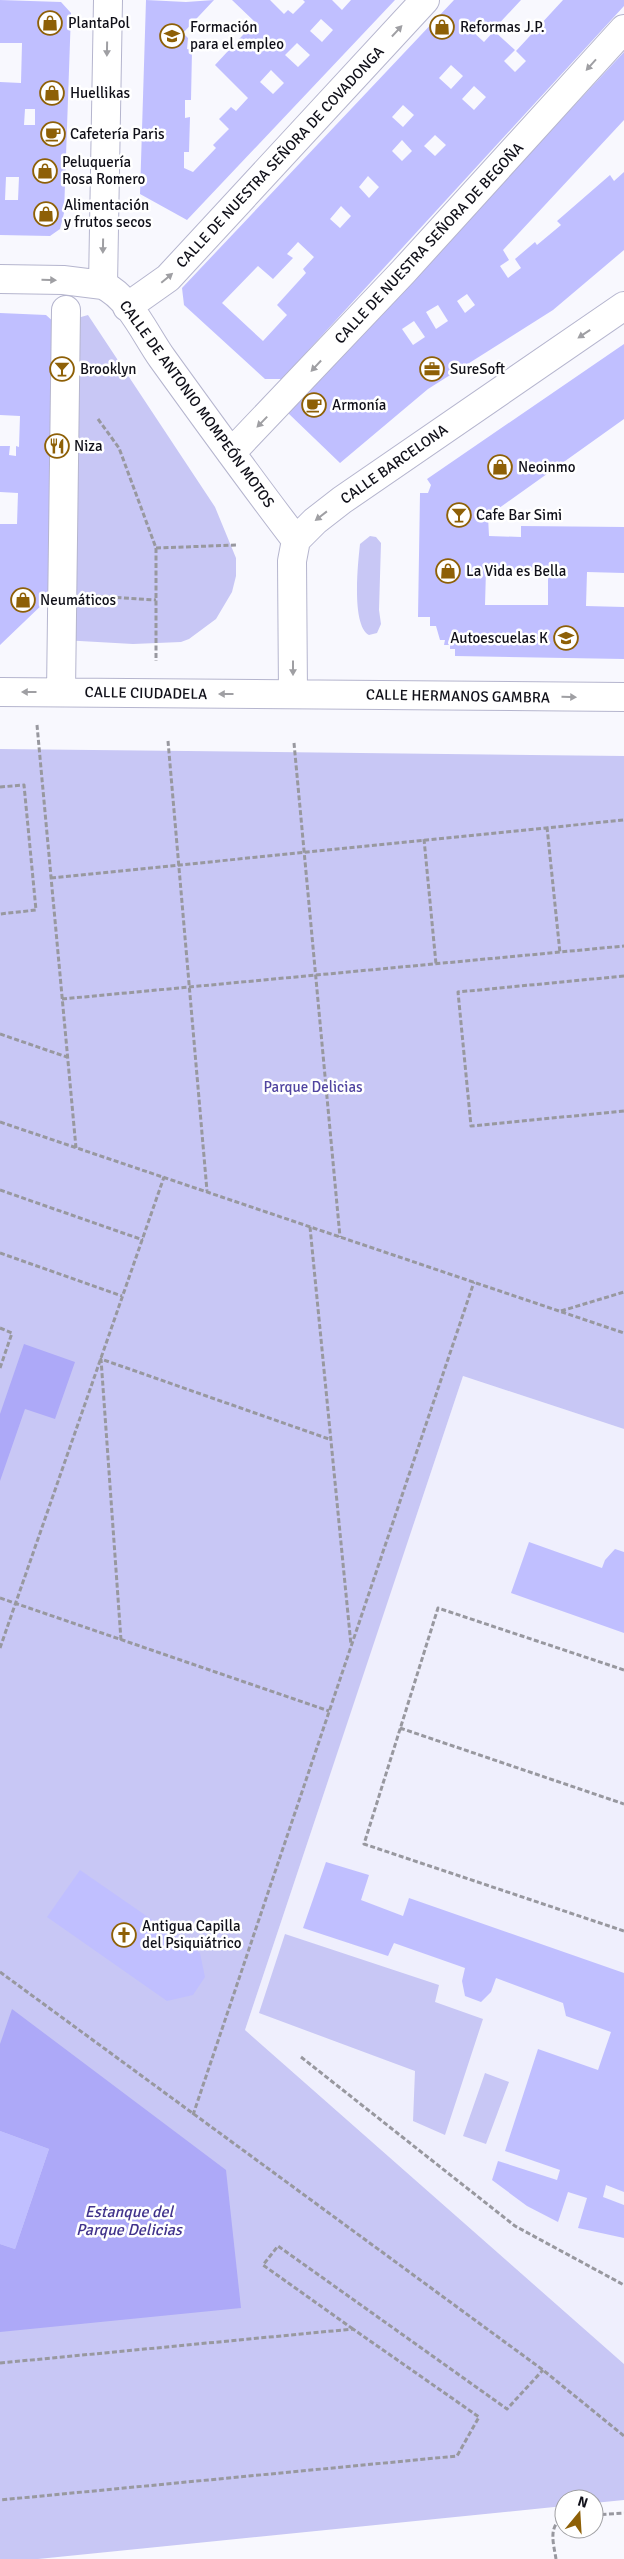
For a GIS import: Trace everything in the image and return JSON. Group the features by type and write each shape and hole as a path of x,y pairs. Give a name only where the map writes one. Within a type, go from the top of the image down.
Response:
{"street":[{"path":"0,278 63,280 103,285 108,0"},
{"name":"CALLE DE NUESTRA SEÑORA DE COVADONGA","path":"127,307 168,278 425,0"},
{"name":"CALLE DE NUESTRA SEÑORA DE BEGOÑA","path":"231,453 404,272 624,29"},
{"name":"CALLE DE ANTONIO MOMPEÓN MOTOS","path":"103,285 114,290 127,307 231,453 296,540"},
{"name":"CALLE BARCELONA","path":"296,540 315,521 342,500 624,306"},
{"path":"61,692 66,310"},
{"path":"293,694 292,560 296,540"},
{"name":"CALLE CIUDADELA","path":"0,692 293,694"},
{"name":"CALLE HERMANOS GAMBRA","path":"293,694 624,698"}],"path":[{"path":"66,375 119,448 156,548 156,667"},
{"path":"156,548 237,545"},
{"path":"63,594 156,600"},
{"path":"38,732 76,1148"},
{"path":"168,741 206,1191"},
{"path":"294,743 340,1237"},
{"path":"0,787 24,785 36,910 0,914"},
{"path":"51,878 624,820"},
{"path":"548,827 560,953"},
{"path":"424,839 436,964"},
{"path":"62,999 624,946"},
{"path":"624,976 458,992 471,1126 624,1111"},
{"path":"0,1034 68,1057"},
{"path":"0,1122 624,1333"},
{"path":"0,1648 164,1178"},
{"path":"0,1190 143,1240"},
{"path":"310,1227 329,1440 351,1646"},
{"path":"0,1254 122,1296"},
{"path":"193,2114 474,1282"},
{"path":"560,1312 624,1292"},
{"path":"0,1328 12,1333 0,1368"},
{"path":"100,1360 329,1440"},
{"path":"100,1360 121,1640"},
{"path":"0,1598 329,1711"},
{"path":"624,1670 438,1608 364,1844 624,1930"},
{"path":"400,1728 624,1804"},
{"path":"0,1972 543,2370 624,2436"},
{"path":"301,2057 516,2226 624,2285"},
{"path":"0,2500 457,2456 479,2417 263,2265 278,2246 507,2409 543,2370"},
{"path":"0,2363 354,2329"},
{"path":"604,2514 624,2513"},
{"path":"554,2528 556,2559"}],"shaded area":[{"path":"463,1376 624,1429 624,2364 245,2030"}],"green space":[{"path":"88,315 215,507 236,558 236,576 232,592 216,619 189,639 181,642 133,644 62,640 67,321"},
{"path":"370,536 376,537 381,543 379,610 381,624 377,633 369,635 363,629 360,619 357,593 360,544"},
{"name":"Parque Delicias","path":"0,749 624,756 624,1429 463,1376 245,2030 624,2364 624,2500 604,2502 604,2489 554,2489 554,2507 38,2559 0,2559"},
{"path":"285,1934 439,1985 435,2002 483,2019 445,2135 413,2121 415,2071 259,2013"},
{"path":"485,2073 509,2082 486,2144 463,2136"}],"water":[{"path":"24,1344 75,1362 55,1419 25,1409 0,1481 0,1414"},
{"name":"Estanque del Parque Delicias","path":"12,2009 226,2170 241,2308 0,2332 0,2244 15,2249 49,2149 0,2131 0,2044"}],"building":[{"path":"0,0 61,2 71,13 64,213 60,229 50,236 0,235 0,82 21,83 22,43 0,43","holes":["25,109 35,109 35,125 24,125","6,177 19,177 18,200 5,200"]},
{"path":"146,0 186,2 214,0 183,33 188,38 187,49 192,50 191,100 185,100 185,118 190,117 189,152 184,152 184,168 193,172 216,148 213,145 229,129 219,119 231,107 236,111 248,98 215,65 255,22 232,0 270,0 284,14 288,10 293,14 305,2 303,0 332,0 342,10 351,0 395,0 187,220 140,194","holes":["321,19 333,30 322,42 310,31","297,43 310,55 298,67 285,55","271,70 284,83 273,94 260,82"]},
{"path":"454,0 521,0 493,30 482,20 472,31 484,42 494,31 515,50 504,61 515,72 526,61 516,51 563,0 624,0 624,6 282,379 265,379 184,305 182,288","holes":["451,65 463,76 451,89 439,78","474,86 486,97 474,110 462,99","403,105 414,115 403,127 392,117","435,135 446,145 435,156 424,146","402,140 412,151 402,161 392,151","368,176 379,187 369,198 359,187","341,206 351,216 340,228 330,219","298,242 314,257 303,269 306,273 277,305 287,315 263,341 222,303 258,266 273,279 293,258 287,254"]},
{"path":"624,52 624,120 503,250 509,260 500,266 508,278 521,268 515,259 535,242 537,245 561,225 557,221 610,175 614,181 624,172 624,250 553,310 428,389 340,463 288,413","holes":["467,294 475,305 465,313 457,301","438,305 448,321 436,329 426,312","414,321 425,337 413,345 402,329"]},
{"path":"0,313 46,315 56,324 48,599 0,645 0,524 17,524 18,493 0,492 0,446 10,446 9,455 16,456 16,446 19,447 20,416 0,415"},
{"path":"624,344 624,419 488,516 489,536 521,537 521,526 624,527 624,573 587,572 586,606 624,607 624,659 455,656 455,649 450,649 450,645 444,645 445,640 440,640 436,626 430,626 430,617 418,617 420,493 428,493 431,485 427,479","holes":["486,570 548,571 548,605 485,605"]},
{"path":"529,1542 602,1568 605,1560 615,1549 624,1552 624,1633 511,1593"},
{"path":"326,1862 369,1875 361,1900 403,1916 409,1898 624,1973 624,2192 606,2185 603,2197 624,2205 624,2238 578,2228 587,2198 568,2192 558,2222 527,2206 492,2180 498,2161 557,2180 560,2170 505,2151 538,2049 598,2070 611,2032 566,2016 563,2003 496,1978 491,1992 481,2002 465,1996 462,1981 465,1968 394,1943 388,1956 303,1928"},
{"name":"Antigua Capilla del Psiquiátrico","path":"80,1870 200,1953 205,1977 193,1995 167,2001 47,1917"},
{"path":"0,2131 49,2149 15,2249 0,2244"}],"place":[{"name":"PlantaPol","path":"50,23"},
{"name":"Reformas J.P.","path":"442,27"},
{"name":"Formación para el empleo","path":"172,36"},
{"name":"Huellikas","path":"52,93"},
{"name":"Cafetería Paris","path":"53,134"},
{"name":"Peluquería Rosa Romero","path":"45,171"},
{"name":"Alimentación y frutos secos","path":"46,214"},
{"name":"Brooklyn","path":"62,369"},
{"name":"SureSoft","path":"432,369"},
{"name":"Armonía","path":"314,405"},
{"name":"Niza","path":"57,446"},
{"name":"Neoinmo","path":"500,467"},
{"name":"Cafe Bar Simi","path":"459,515"},
{"name":"La Vida es Bella","path":"448,571"},
{"name":"Neumáticos","path":"23,600"},
{"name":"Autoescuelas K","path":"566,638"},
{"name":"Antigua Capilla del Psiquiátrico","path":"124,1935"}]}
